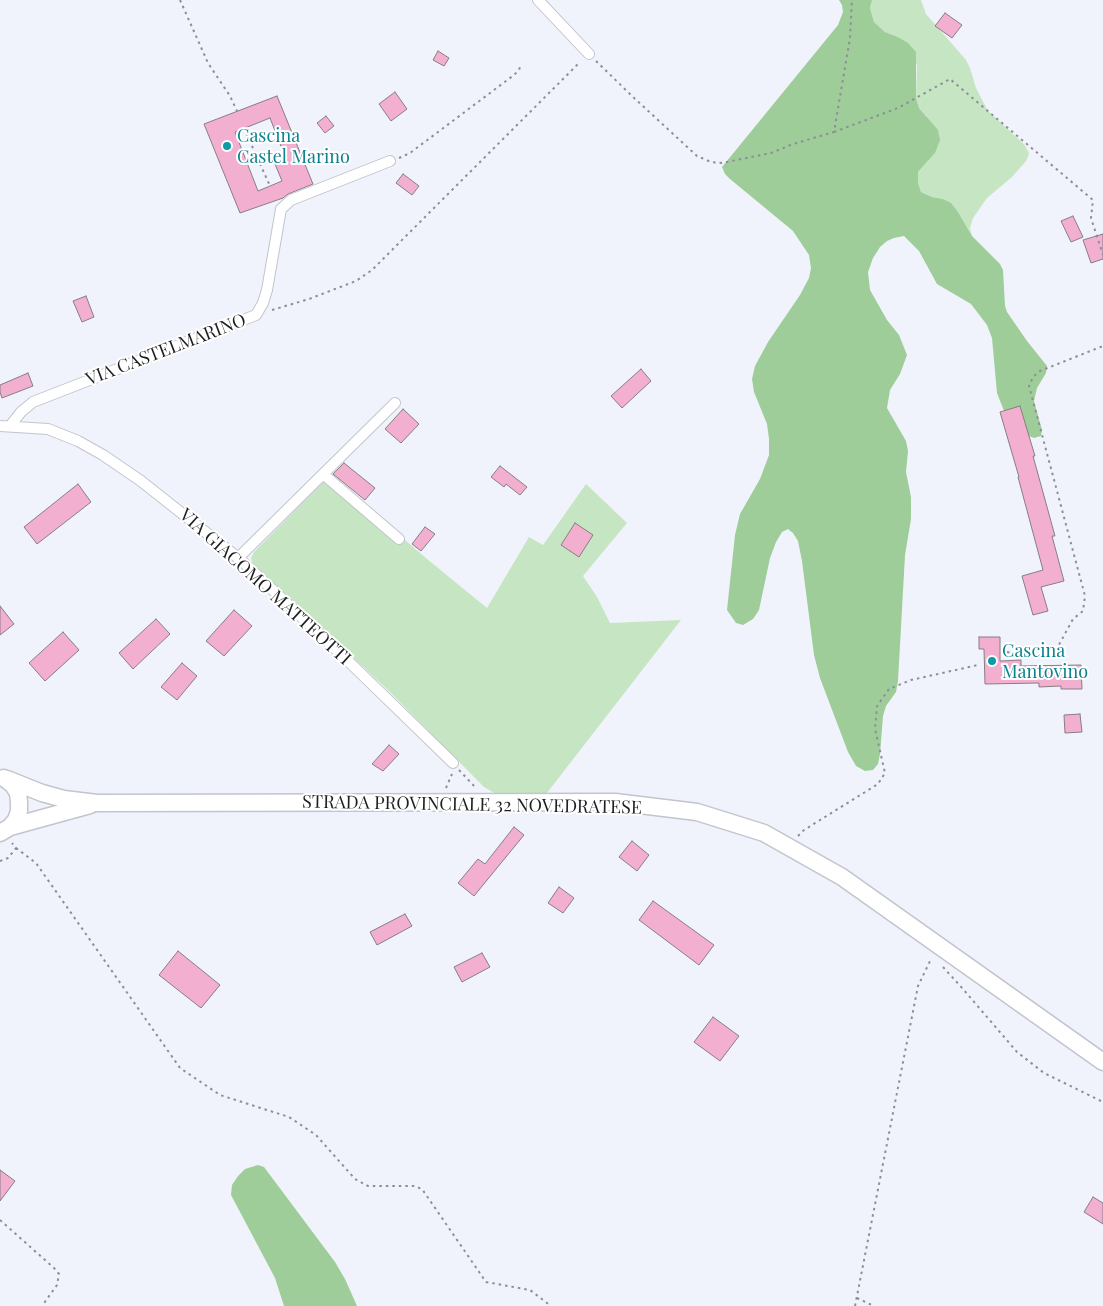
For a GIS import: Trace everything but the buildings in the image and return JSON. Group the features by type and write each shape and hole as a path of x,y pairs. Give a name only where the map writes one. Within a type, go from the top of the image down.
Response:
{"main road":[{"name":"STRADA PROVINCIALE 32 NOVEDRATESE","path":"3,777 49,795 97,803 615,802 697,812 764,833 842,877 936,951 1103,1062"},
{"path":"3,777 13,785 20,802 16,820 4,831"},
{"name":"STRADA PROVINCIALE 32 NOVEDRATESE","path":"4,831 97,803"}],"street":[{"path":"538,0 589,54"},
{"name":"VIA CASTELMARINO","path":"5,426 33,402 256,314 264,303 281,209 292,200 390,161"},
{"path":"238,558 395,403"},
{"name":"VIA GIACOMO MATTEOTTI","path":"5,426 48,429 78,441 103,455 176,507 238,558 453,763"},
{"path":"323,474 399,539"}],"path":[{"path":"180,0 208,62 230,96 237,112"},
{"path":"834,132 850,38 852,0"},
{"path":"256,314 309,299 356,280 372,270 589,54 697,156 711,162 722,163 771,153 793,144 834,132 898,108 950,79 1093,200 1091,218 1103,255"},
{"path":"390,161 410,153 514,75 520,70 521,64"},
{"path":"244,128 270,186"},
{"path":"1008,652 1044,658 1055,652 1073,619 1083,611 1085,596 1029,386 1033,377 1040,371 1103,346"},
{"path":"788,847 804,830 878,784 885,773 875,729 877,706 889,689 911,680 978,665"},
{"path":"453,763 487,802"},
{"path":"438,803 451,776 453,763"},
{"path":"4,831 16,848 36,863 180,1068 220,1095 289,1117 316,1135 355,1179 368,1186 414,1186 422,1189 486,1282 530,1290 551,1306"},
{"path":"0,861 8,858 16,848"},
{"path":"855,1306 918,986 936,951 963,989 1017,1052 1044,1073 1103,1102"},
{"path":"0,1220 59,1274 57,1285 42,1306"},
{"path":"856,1298 874,1306"}],"green space":[{"path":"839,0 872,0 870,8 874,22 885,32 908,43 916,52 916,98 919,108 938,130 940,140 935,153 918,172 918,183 921,192 951,203 972,236 1000,264 1003,270 1007,312 1047,366 1046,373 1037,388 1034,401 1042,430 1041,436 1034,438 1029,436 1006,416 997,393 992,338 987,325 971,304 937,284 919,251 904,236 887,241 880,247 873,258 868,272 870,290 887,320 899,335 907,355 900,374 890,390 887,408 906,441 908,451 906,472 911,497 911,519 905,555 896,692 886,706 883,716 878,764 873,770 865,771 856,766 848,752 820,678 814,655 802,561 798,541 793,533 788,529 782,532 776,542 770,558 759,610 753,619 743,625 736,623 727,610 735,535 740,514 760,479 769,455 767,424 754,392 752,379 755,366 768,342 800,295 809,278 811,268 809,255 793,231 730,179 722,167 838,25 843,12"},
{"path":"872,0 921,0 926,14 966,60 976,88 988,111 1024,144 1028,151 1029,154 1026,161 1012,177 987,198 973,218 970,228 972,236 958,212 943,199 921,192 918,183 918,172 935,153 927,117 919,108 916,98 917,65 898,37 885,32 874,22 870,8"},
{"path":"330,475 487,608 529,537 543,545 586,484 627,523 583,576 597,597 610,623 681,620 543,798 496,794 484,787 391,693 253,564 251,558 254,552"},
{"path":"258,1165 264,1167 335,1262 357,1306 284,1306 275,1278 231,1195 232,1185 238,1176 245,1169"}],"place":[{"name":"Cascina Castel Marino","path":"227,146"},
{"name":"Cascina Mantovino","path":"992,661"}]}
